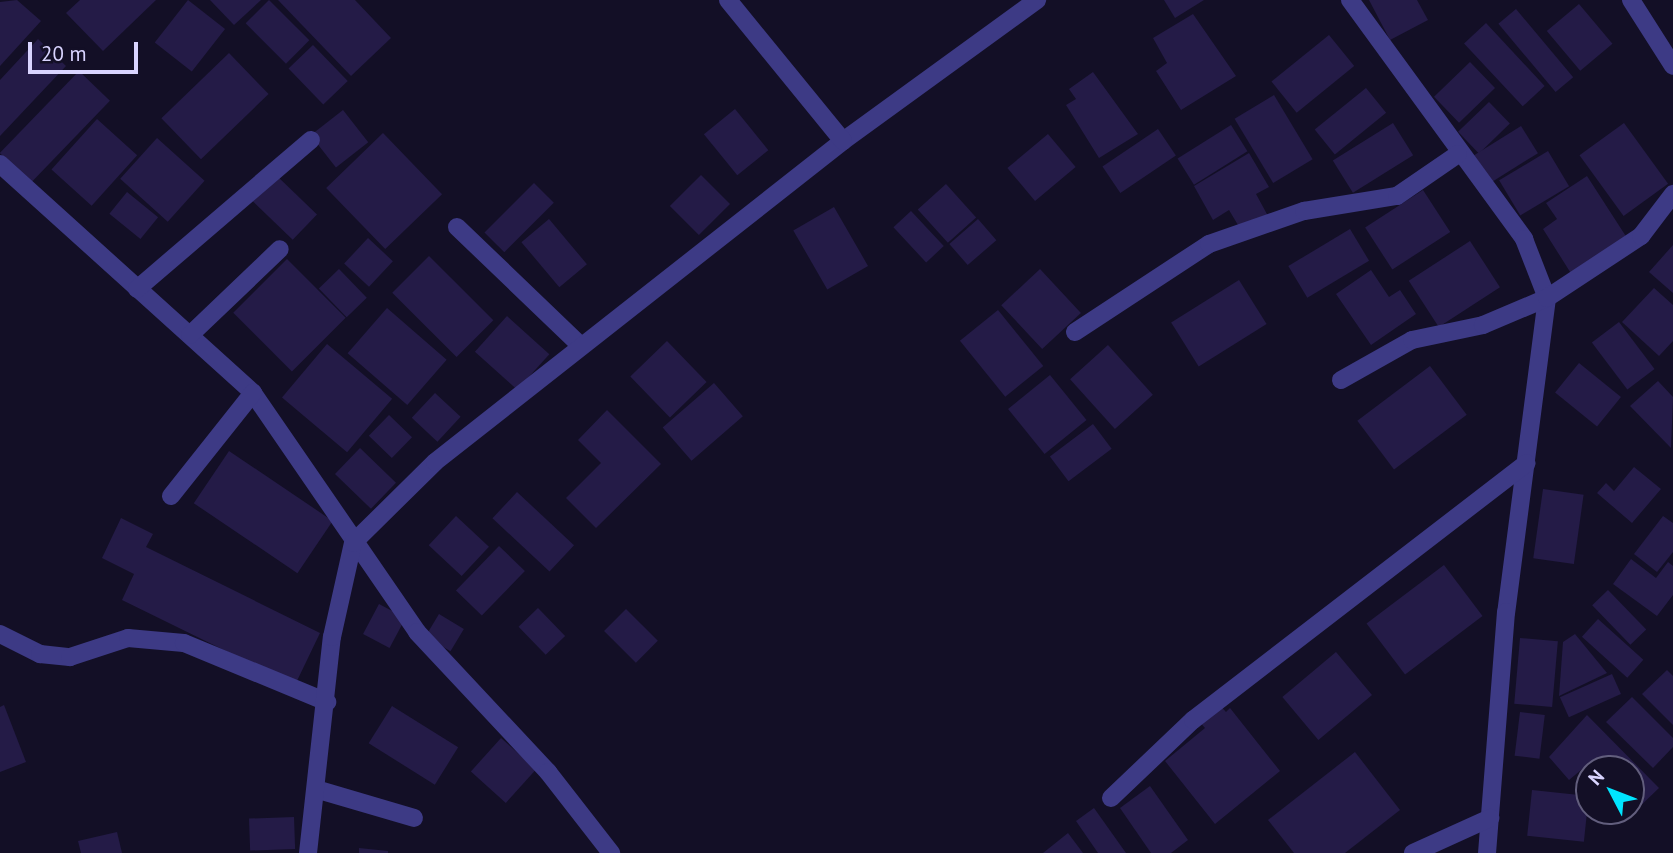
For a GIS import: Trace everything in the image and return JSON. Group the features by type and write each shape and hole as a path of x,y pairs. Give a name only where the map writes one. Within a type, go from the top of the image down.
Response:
{"street":[{"path":"728,0 843,141"},
{"path":"308,853 319,790 332,636 353,543 435,461 580,345 843,141 1037,0"},
{"path":"1350,0 1458,154 1524,239 1547,298 1506,612 1488,853"},
{"path":"1631,0 1673,66"},
{"path":"137,289 312,140"},
{"path":"1075,332 1209,244 1304,211 1397,196 1458,154"},
{"path":"0,164 253,393 353,543 417,632 548,772 611,853"},
{"path":"1341,380 1412,340 1483,325 1547,298 1641,236 1673,194"},
{"path":"457,227 580,345"},
{"path":"190,335 280,249"},
{"path":"171,496 253,393"},
{"path":"1111,798 1194,720 1527,463"},
{"path":"0,634 40,654 70,657 128,638 184,643 327,702"},
{"path":"319,790 414,818"},
{"path":"1413,853 1490,818"}],"building":[{"path":"17,0 41,21 0,66 0,2"},
{"path":"80,0 156,0 103,51 66,13"},
{"path":"188,0 225,29 192,71 155,43"},
{"path":"210,0 261,0 234,25"},
{"path":"269,0 309,40 286,64 246,23"},
{"path":"278,0 355,0 391,38 351,76"},
{"path":"1164,0 1204,0 1175,18"},
{"path":"1369,0 1417,0 1428,20 1390,40"},
{"path":"1579,4 1612,44 1580,71 1547,31"},
{"path":"1516,9 1573,77 1556,92 1498,24"},
{"path":"1193,14 1236,76 1181,110 1156,71 1167,63 1153,38"},
{"path":"1486,23 1545,86 1523,106 1464,43"},
{"path":"1329,35 1354,66 1297,113 1271,82"},
{"path":"38,39 66,66 0,136 0,80"},
{"path":"313,45 348,81 323,105 289,69"},
{"path":"229,53 269,94 201,159 161,118"},
{"path":"1470,62 1495,88 1459,123 1434,97"},
{"path":"79,71 110,101 31,183 0,153"},
{"path":"1093,72 1138,134 1099,158 1066,105 1076,99 1069,89"},
{"path":"1366,88 1386,113 1335,154 1315,130"},
{"path":"1274,95 1313,159 1273,183 1235,119"},
{"path":"1489,102 1510,124 1479,153 1458,132"},
{"path":"735,109 768,150 737,175 704,134"},
{"path":"343,110 368,142 336,168 311,135"},
{"path":"97,119 137,155 92,206 51,170"},
{"path":"1393,123 1413,155 1353,193 1333,161"},
{"path":"1624,123 1668,184 1624,216 1580,155"},
{"path":"1231,125 1247,151 1194,185 1178,158"},
{"path":"1521,126 1538,153 1486,185 1469,158"},
{"path":"1158,129 1176,156 1120,193 1102,166"},
{"path":"383,133 442,194 385,249 326,188"},
{"path":"1048,134 1076,167 1035,201 1007,168"},
{"path":"157,138 205,181 168,222 120,179"},
{"path":"1548,151 1569,186 1520,216 1499,180"},
{"path":"1249,153 1269,187 1256,194 1268,216 1241,230 1229,210 1213,220 1194,186"},
{"path":"276,175 317,215 293,240 252,200"},
{"path":"701,175 730,204 699,235 670,206"},
{"path":"1587,176 1629,241 1572,275 1543,229 1557,219 1546,203"},
{"path":"534,183 554,203 504,252 485,232"},
{"path":"946,184 976,217 948,243 918,209"},
{"path":"1423,190 1450,232 1392,270 1365,228"},
{"path":"127,192 158,217 140,239 109,214"},
{"path":"834,207 868,266 827,289 793,230"},
{"path":"911,211 944,246 926,262 893,227"},
{"path":"549,219 587,264 559,287 521,242"},
{"path":"978,219 996,240 968,265 949,244"},
{"path":"1350,229 1369,261 1307,298 1288,266"},
{"path":"368,238 393,261 369,287 344,264"},
{"path":"1470,241 1500,287 1439,327 1409,281"},
{"path":"1673,245 1673,293 1649,272"},
{"path":"429,256 493,320 457,357 392,293"},
{"path":"287,259 346,318 292,371 233,313"},
{"path":"339,269 367,298 347,317 319,288"},
{"path":"1040,269 1081,313 1042,349 1001,305"},
{"path":"1371,270 1389,297 1400,290 1416,314 1371,345 1336,294"},
{"path":"1239,280 1267,324 1199,366 1171,322"},
{"path":"1654,288 1673,305 1673,341 1659,356 1622,322"},
{"path":"387,308 447,360 407,405 348,353"},
{"path":"998,310 1043,366 1005,397 960,341"},
{"path":"507,316 549,354 517,390 475,352"},
{"path":"1619,322 1655,369 1627,390 1592,342"},
{"path":"667,341 707,382 670,417 630,376"},
{"path":"327,344 392,399 347,452 282,398"},
{"path":"1108,345 1153,395 1115,429 1070,379"},
{"path":"1579,363 1621,397 1597,427 1555,393"},
{"path":"1430,366 1467,415 1394,469 1357,421"},
{"path":"1050,375 1087,420 1045,454 1008,409"},
{"path":"1658,381 1673,397 1671,448 1630,406"},
{"path":"714,383 743,416 692,461 663,428"},
{"path":"435,393 461,417 437,442 412,418"},
{"path":"607,410 661,464 596,528 566,498 601,463 578,440"},
{"path":"389,415 412,437 392,458 369,436"},
{"path":"1093,424 1112,449 1069,481 1050,456"},
{"path":"360,448 396,483 371,509 335,474"},
{"path":"229,451 333,521 297,573 194,503"},
{"path":"1634,467 1661,489 1632,523 1597,493 1606,483 1614,491"},
{"path":"1543,489 1584,495 1574,564 1533,558"},
{"path":"517,492 574,545 549,572 492,518"},
{"path":"456,516 489,547 462,576 429,545"},
{"path":"1663,516 1673,523 1673,552 1657,572 1634,554"},
{"path":"121,518 153,534 146,547 320,633 295,685 122,600 134,574 102,558"},
{"path":"499,546 525,571 482,616 456,591"},
{"path":"1631,559 1656,578 1668,562 1673,566 1673,595 1657,616 1613,584"},
{"path":"1444,565 1483,616 1405,674 1367,623"},
{"path":"1608,590 1646,630 1630,645 1592,605"},
{"path":"379,604 405,618 390,648 363,634"},
{"path":"538,608 565,636 546,655 519,627"},
{"path":"626,609 658,641 636,663 604,631"},
{"path":"439,614 464,629 450,651 426,636"},
{"path":"1598,619 1643,660 1627,678 1582,637"},
{"path":"1575,634 1607,673 1559,696 1563,642"},
{"path":"1520,638 1558,641 1552,707 1514,704"},
{"path":"1336,652 1372,695 1318,740 1282,697"},
{"path":"1667,670 1673,676 1673,725 1642,694"},
{"path":"1612,674 1621,694 1569,717 1560,697"},
{"path":"1632,697 1673,738 1673,747 1653,768 1645,760 1645,755 1640,755 1606,722"},
{"path":"1217,702 1226,712 1230,708 1280,771 1215,824 1165,761 1205,728 1197,719"},
{"path":"4,705 26,762 0,772 0,707"},
{"path":"392,706 458,747 435,785 369,743"},
{"path":"1520,712 1545,715 1539,759 1515,756"},
{"path":"1587,715 1626,755 1575,755 1575,775 1569,780 1549,757"},
{"path":"501,738 536,769 506,803 471,771"},
{"path":"1355,752 1400,810 1345,853 1294,853 1268,820"},
{"path":"1645,774 1659,788 1645,801"},
{"path":"1150,786 1188,840 1171,853 1151,853 1120,808"},
{"path":"1532,790 1575,795 1575,825 1586,825 1584,842 1527,836"},
{"path":"1094,808 1126,853 1098,853 1076,821"},
{"path":"294,817 295,849 250,851 249,819"},
{"path":"117,832 122,853 81,853 78,841"},
{"path":"1068,833 1083,853 1043,853"},
{"path":"359,848 388,851 388,853 359,853"}]}
